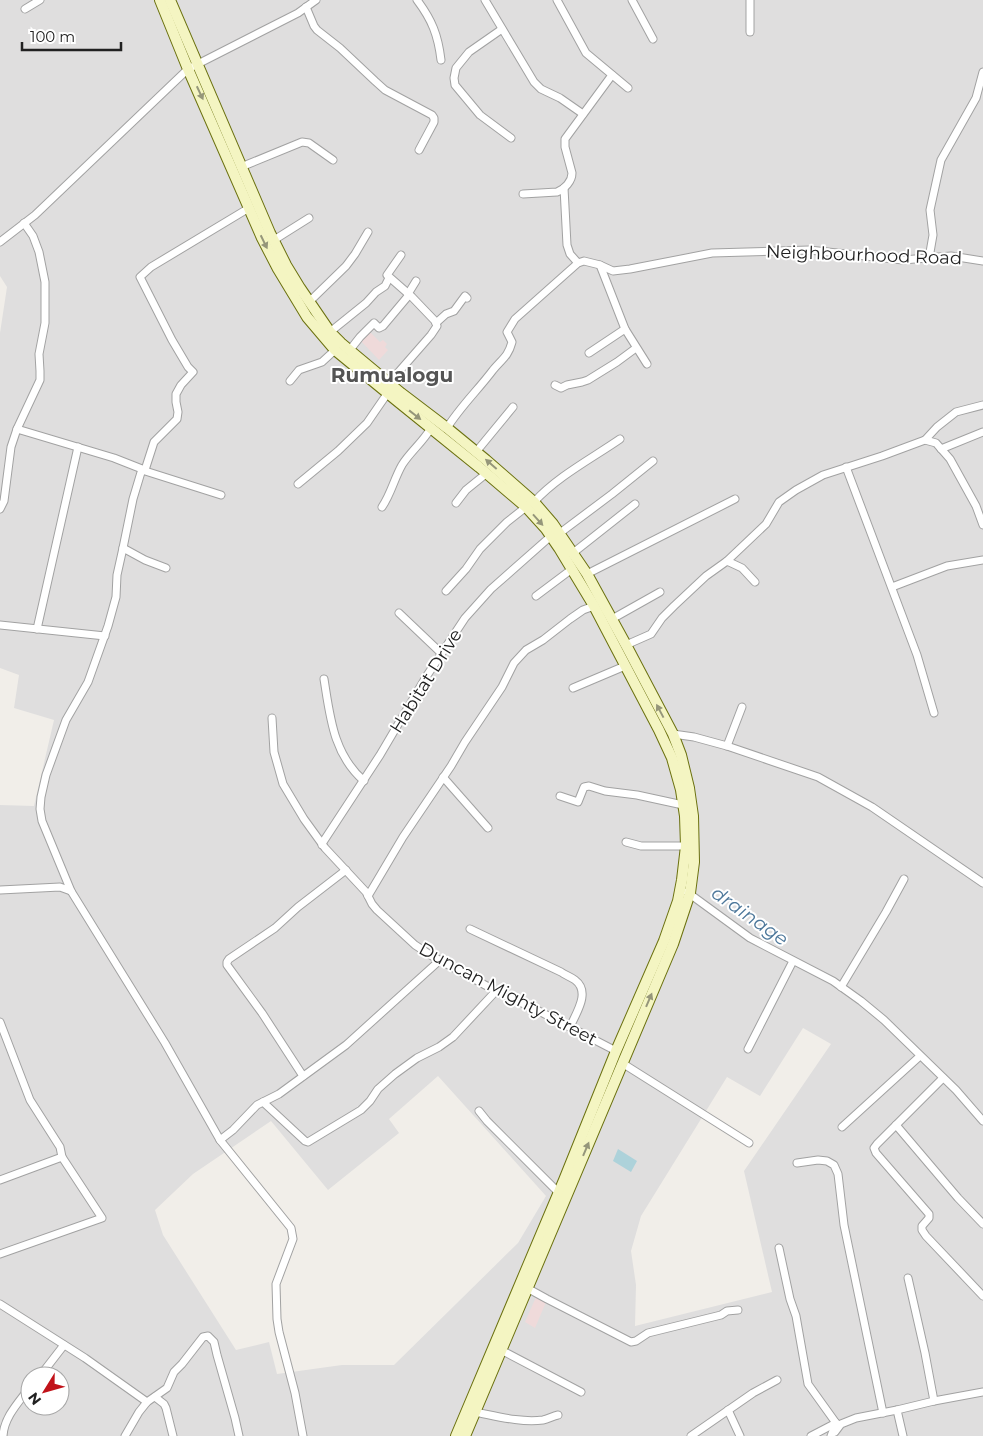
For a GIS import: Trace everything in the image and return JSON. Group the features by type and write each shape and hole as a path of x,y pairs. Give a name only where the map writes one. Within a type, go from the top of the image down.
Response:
{"main road":[{"path":"160,0 188,69 278,269 330,332 388,388 431,428 487,473 530,504"},
{"path":"170,0 274,240 311,310 336,350 447,428 476,452 530,504 573,553 612,619 672,734 681,755 689,788 693,816 694,862 685,891 673,944 465,1436"},
{"path":"456,1436 616,1051 685,891 685,816 681,790 672,758 594,606 572,569 556,534"}],"street":[{"path":"25,9 40,0"},
{"path":"0,242 34,215 188,69 290,18 316,0"},
{"path":"417,0 431,21 439,43 441,60"},
{"path":"485,0 534,82 541,89 560,98 583,114"},
{"path":"557,0 586,53 628,88"},
{"path":"632,0 653,39"},
{"path":"750,0 750,32"},
{"path":"306,8 317,30 340,48 385,90 432,114 434,122 419,150"},
{"path":"502,29 469,52 456,68 454,78 455,85 480,115 511,138"},
{"path":"929,258 933,235 930,210 941,160 976,98 983,72"},
{"path":"523,194 557,192 564,188 572,176 565,147 566,140 612,75"},
{"path":"241,167 302,142 308,142 333,160"},
{"path":"447,428 453,418 508,353 512,342 507,332 515,319 578,263 570,254 567,245 564,188"},
{"path":"249,208 151,267 140,277 172,340 193,372 181,385 176,394 178,412 176,419 154,442 143,470 133,499 117,575 116,596 105,636 88,682 66,720 59,738 46,774 40,809 42,821 71,891 165,1043 220,1140 291,1228 293,1239 276,1284 277,1319 304,1436"},
{"path":"274,240 309,218"},
{"path":"0,509 4,501 11,447 40,380 39,354 45,323 45,282 39,252 33,236 24,223"},
{"path":"311,310 355,254 368,232"},
{"name":"Neighbourhood Road","path":"578,263 584,262 600,265 613,271 712,253 809,250 904,260 951,256 983,261"},
{"path":"298,484 367,424 388,388 437,326 436,322 409,294 387,275 401,255"},
{"path":"600,265 625,330 647,364"},
{"path":"330,332 385,286 389,278"},
{"path":"349,351 360,336 374,323 379,328 383,326 409,294 416,281"},
{"path":"436,322 446,314 454,311 465,296 467,298"},
{"path":"590,353 625,330"},
{"path":"555,385 561,388 588,380 636,348"},
{"path":"290,381 299,370 322,362 336,350"},
{"path":"626,645 651,634 662,618 674,606 766,524 780,502 796,490 823,475 925,440 936,427 956,412 983,405"},
{"path":"476,452 513,407"},
{"path":"382,507 403,464 431,428"},
{"path":"18,429 114,458 143,470 221,495"},
{"path":"941,449 983,432"},
{"path":"446,591 464,572 475,554 507,522 560,479 620,440"},
{"path":"925,440 936,444 950,459 976,506 983,525"},
{"path":"37,629 78,447"},
{"name":"Habitat Drive","path":"322,845 380,756 441,653 465,618 491,589 556,534 653,461"},
{"path":"846,467 917,655 934,713"},
{"path":"456,503 466,490 487,473"},
{"path":"587,574 735,499"},
{"path":"573,553 635,504"},
{"path":"123,548 145,560 166,568"},
{"path":"727,560 742,568 755,582"},
{"path":"892,587 948,566 983,560"},
{"path":"536,596 572,569"},
{"path":"612,619 660,592"},
{"path":"368,896 398,845 502,687 514,663 526,650 543,640 570,618 594,606"},
{"path":"399,613 441,653"},
{"path":"0,625 105,636"},
{"path":"573,688 625,666"},
{"path":"324,679 331,721 339,749 350,766 364,781"},
{"path":"727,746 742,707"},
{"name":"Duncan Mighty Street","path":"272,718 274,752 283,784 322,845 366,892 377,910 415,945 438,960 496,991 536,1008 616,1051"},
{"path":"672,734 694,737 727,746 818,777 872,807 983,883"},
{"path":"443,777 488,828"},
{"path":"560,796 578,802 584,787 589,786 605,791 637,795 683,805"},
{"path":"626,842 641,846 686,846"},
{"path":"304,1076 227,965 227,962 275,928 298,907 346,870"},
{"path":"841,987 904,879"},
{"path":"0,890 60,888 71,891"},
{"path":"685,891 750,938 833,981 884,1020 956,1090 983,1121"},
{"path":"470,929 575,980 582,990 582,996 570,1027"},
{"path":"220,1140 233,1130 257,1105 279,1094 346,1045 438,960"},
{"path":"748,1049 793,961"},
{"path":"263,1102 308,1142 361,1110 370,1101 378,1088 395,1074 417,1058 439,1047 453,1037 496,991"},
{"path":"0,1022 30,1100 60,1147 62,1157 102,1218 0,1254"},
{"path":"842,1127 920,1056"},
{"path":"622,1063 749,1144"},
{"path":"943,1078 874,1148 876,1153 928,1214 929,1218 922,1226 926,1236 983,1296"},
{"path":"479,1111 558,1193"},
{"path":"896,1125 958,1198 983,1224"},
{"path":"0,1180 62,1157"},
{"path":"797,1163 818,1160 827,1161 834,1165 838,1174 844,1225 883,1413"},
{"path":"779,1248 790,1300 796,1316 808,1384 836,1423"},
{"path":"908,1278 934,1401"},
{"path":"527,1288 631,1342 648,1333 721,1315 726,1311 738,1310"},
{"path":"0,1304 85,1358 147,1402"},
{"path":"125,1436 147,1402 167,1388 174,1372 203,1337 208,1336 214,1342 239,1436"},
{"path":"48,1366 64,1345"},
{"path":"501,1350 581,1392"},
{"path":"692,1436 728,1410 776,1380"},
{"path":"831,1436 846,1421 983,1392"},
{"path":"155,1397 166,1408 173,1436"},
{"path":"3,1436 4,1426 20,1400"},
{"path":"728,1410 740,1436"},
{"path":"897,1410 903,1436"},
{"path":"475,1412 504,1418 530,1420 544,1420 558,1415"},
{"path":"831,1436 836,1423"},
{"path":"811,1436 836,1423"}],"shaded area":[{"path":"0,0 983,0 983,1436 0,1436 0,805 34,806 54,720 14,708 19,675 0,668 0,333 7,287 0,276","holes":["803,1028 831,1044 744,1171 772,1292 635,1326 636,1285 631,1251 641,1216 727,1077 760,1096","438,1076 546,1196 518,1243 394,1365 342,1365 277,1374 269,1342 236,1350 163,1235 155,1210 193,1174 271,1121 328,1190 399,1133 389,1119"]},
{"path":"369,331 380,342 383,340 387,344 385,347 388,350 379,360 360,340"},
{"path":"536,1297 546,1302 535,1328 525,1322"}],"water":[{"path":"618,1149 637,1161 631,1172 613,1161"}],"district":[{"name":"Rumualogu","path":"392,375"}],"water label":[{"name":"drainage","path":"750,916"}]}
